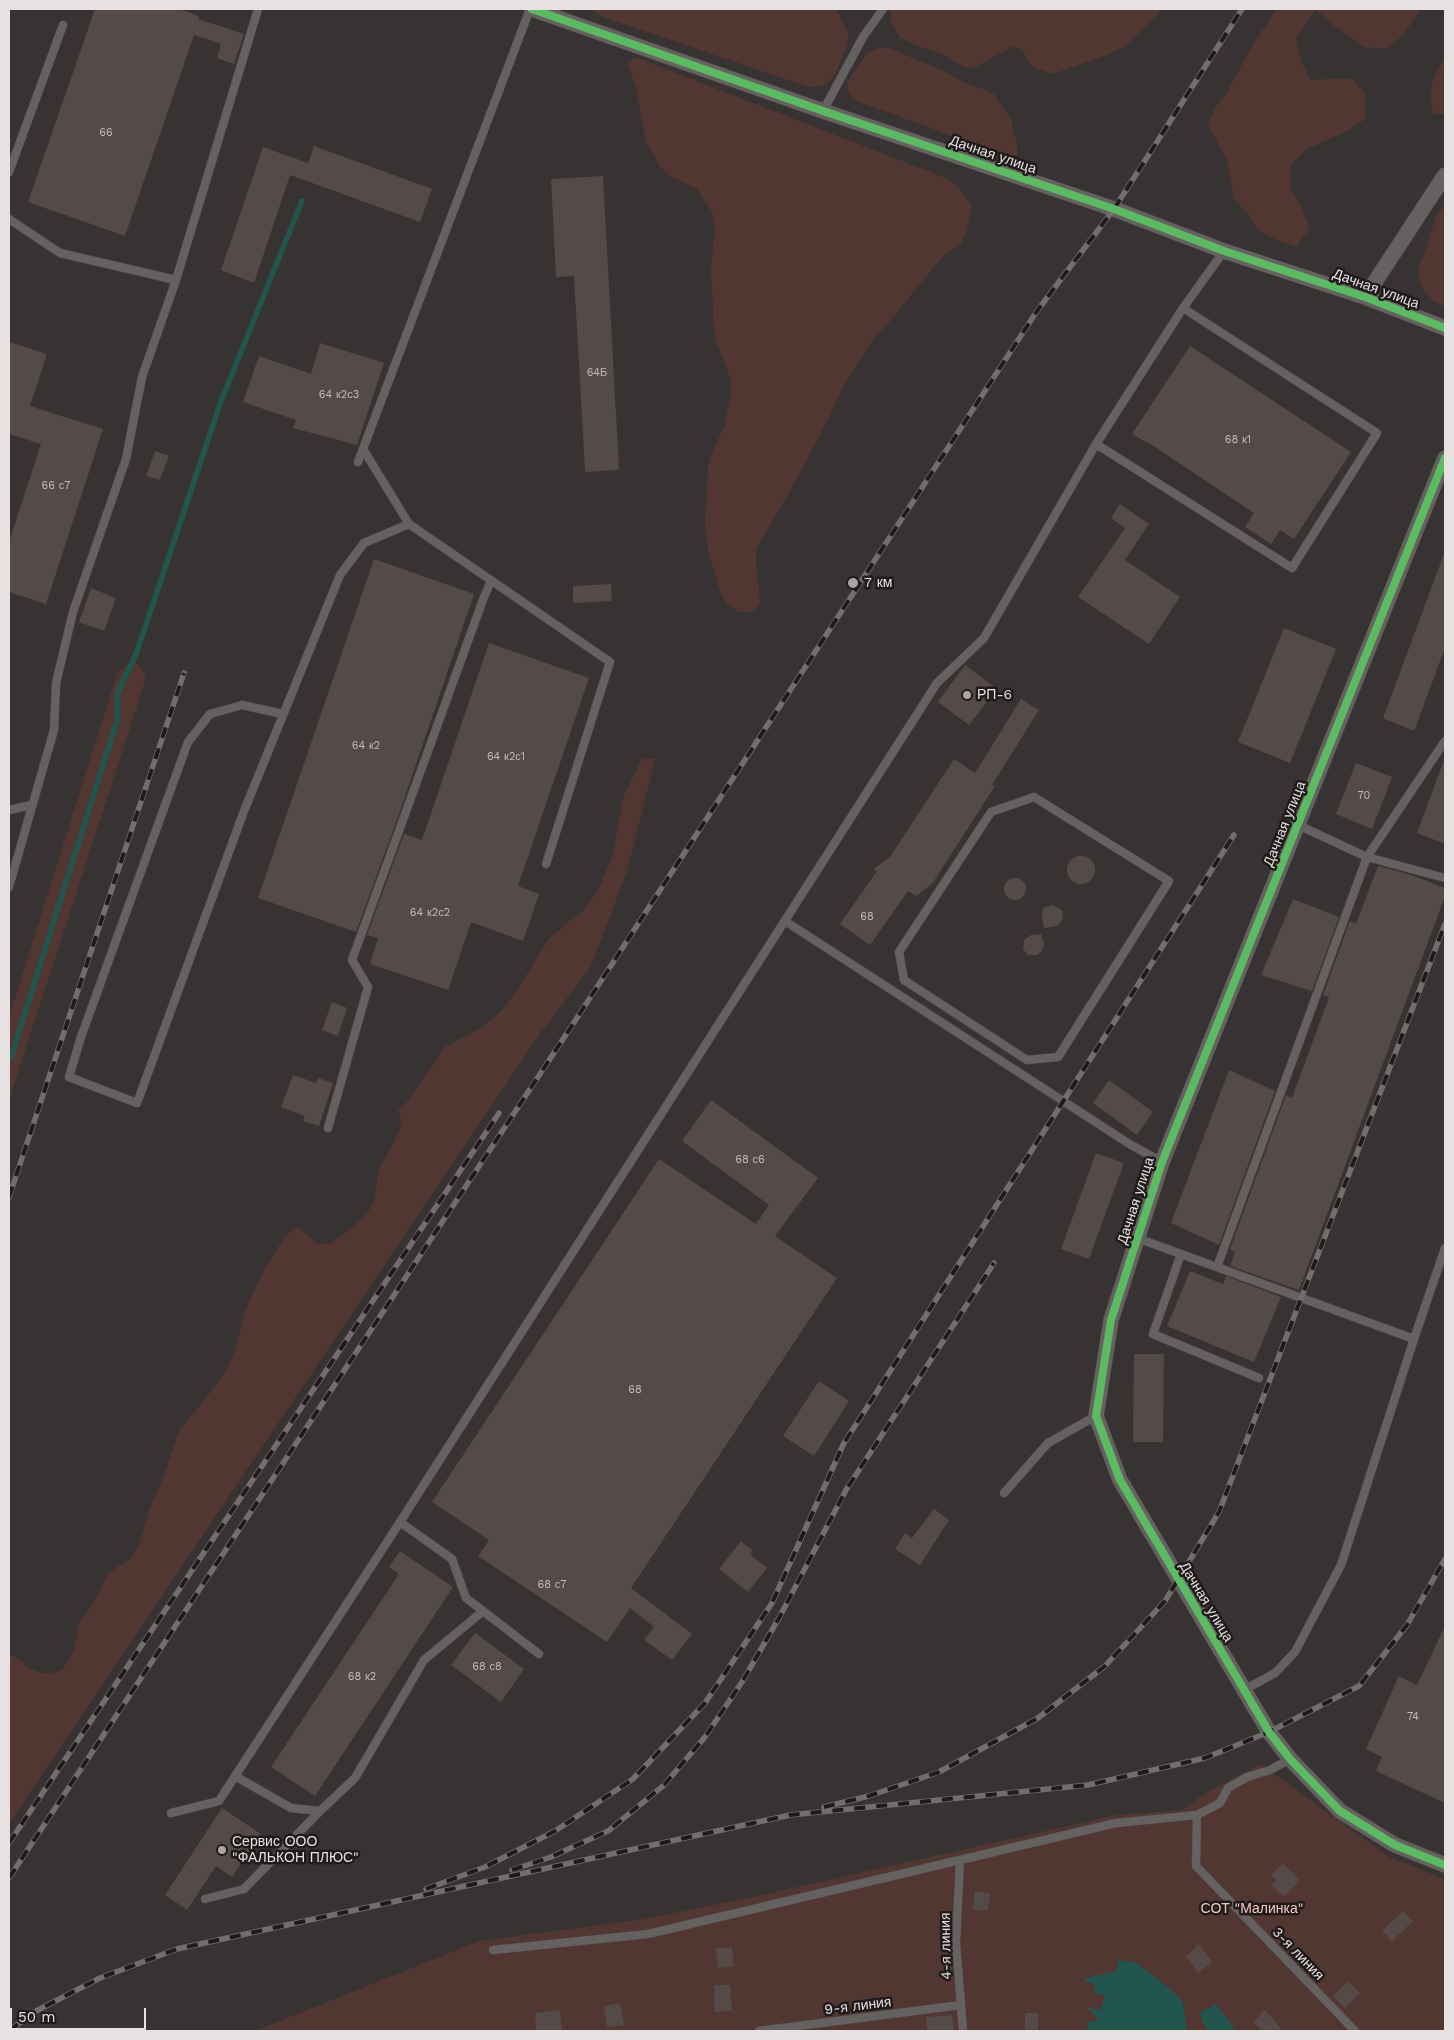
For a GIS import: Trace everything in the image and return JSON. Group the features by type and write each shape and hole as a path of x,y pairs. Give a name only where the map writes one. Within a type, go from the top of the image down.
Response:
{"street":[{"name":"Дачная улица","path":"531,9 823,111 1114,208 1224,251 1365,297 1445,328"},
{"path":"1365,297 1445,175"},
{"name":"Дачная улица","path":"1445,463 1162,1162 1111,1320 1096,1416 1120,1480 1269,1732 1290,1759 1340,1812 1395,1845 1445,1865"}],"lane":[{"path":"9,887 54,730 56,682 73,612 126,459 142,377 176,280 258,9"},
{"path":"358,462 531,9"},
{"path":"823,111 863,37 883,9"},
{"path":"9,172 63,25"},
{"path":"9,219 60,253 176,280"},
{"path":"171,1813 219,1801 400,1522 937,683 984,638 1096,444 1183,308 1224,251"},
{"path":"1096,444 1292,568 1377,433 1183,308"},
{"path":"363,449 408,524 610,662 546,864"},
{"path":"283,714 242,705 210,714 188,742 84,1028 69,1077 137,1103 244,811 340,575 364,543 408,524"},
{"path":"328,1128 368,987 352,960 491,581"},
{"path":"1217,1267 1367,857 1445,741"},
{"path":"1034,797 1169,881 1058,1057 1027,1060 904,980 899,952 991,812 1034,797"},
{"path":"9,810 32,805"},
{"path":"1298,825 1367,857 1445,878"},
{"path":"785,921 1131,1145 1162,1162"},
{"path":"1137,1238 1414,1339"},
{"path":"1244,1690 1275,1673 1295,1652 1342,1565 1445,1248"},
{"path":"1181,1254 1153,1334 1259,1378"},
{"path":"1004,1493 1048,1443 1096,1416"},
{"path":"400,1522 452,1559 466,1598 539,1654"},
{"path":"205,1899 244,1889 355,1778 424,1660 483,1611"},
{"path":"493,1950 648,1934 1116,1822 1197,1815 1220,1803 1228,1788 1247,1777 1270,1770 1290,1759"},
{"path":"235,1776 291,1808 320,1811"},
{"name":"3-я линия","path":"1197,1815 1196,1866 1355,2031"},
{"name":"4-я линия","path":"960,1860 956,1942 963,2031"},
{"name":"9-я линия","path":"759,2031 961,2005"}],"green space":[{"path":"589,9 836,9 849,34 845,51 835,75 823,86 809,87 603,17"},
{"path":"891,9 1160,9 1158,15 1125,46 1105,56 1053,74 1032,67 1022,50 1013,46 974,68 964,67 946,56 917,46 899,37 890,20"},
{"path":"1277,9 1316,9 1296,38 1301,61 1311,80 1352,78 1366,95 1365,119 1347,131 1307,149 1291,164 1290,189 1302,208 1309,229 1296,247 1276,240 1259,230 1234,199 1227,160 1208,125 1215,108 1226,94 1253,44"},
{"path":"1316,9 1421,9 1403,35 1386,49 1364,47 1332,24"},
{"path":"886,47 944,71 963,82 993,93 1012,121 1017,143 1017,155 1007,156 854,100 849,93 847,83 867,53"},
{"path":"635,57 946,178 956,185 972,206 966,234 960,245 947,253 938,262 886,326 876,335 841,390 831,414 788,495 756,549 760,602 752,612 739,612 728,605 721,594 708,551 705,524 708,467 725,424 731,394 731,380 716,341 714,328 711,270 715,227 712,212 697,189 670,176 659,165 646,141 636,88 627,63"},
{"path":"1445,57 1445,114 1433,114 1430,95 1434,76"},
{"path":"1445,205 1445,307 1434,301 1424,291 1419,279 1418,267 1424,255 1436,216"},
{"path":"135,661 145,673 144,685 9,1100 9,1017 118,671"},
{"path":"642,758 655,759 627,871 591,966 539,1035 9,1824 9,1656 16,1657 26,1666 38,1672 51,1674 63,1669 74,1650 79,1623 96,1599 108,1573 130,1559 138,1548 150,1508 179,1431 224,1375 235,1350 246,1308 278,1247 296,1227 307,1234 316,1244 330,1244 359,1222 368,1212 375,1199 378,1171 398,1134 402,1122 398,1110 407,1102 446,1046 483,1027 503,1009 547,941 580,914 597,892 613,855 623,798"},
{"name":"СОТ \"Малинка\"","path":"1261,1764 1389,1857 1445,1879 1445,2031 255,2031 479,1941 645,1919 762,1895 1116,1815 1182,1810 1206,1793"}],"water":[{"path":"1118,1960 1137,1963 1169,1988 1183,2002 1187,2031 1089,2031 1086,2023 1099,2020 1087,2008 1101,2010 1105,1995 1095,1994 1094,1985 1083,1979 1116,1971"},
{"path":"1216,2004 1236,2031 1207,2031 1199,2013"}],"building":[{"path":"95,9 179,9 199,16 198,19 244,34 234,64 217,58 221,44 194,35 125,236 28,202"},
{"path":"314,146 432,189 420,222 290,175 254,283 221,270 263,147 308,163"},
{"path":"603,176 619,470 585,472 574,276 556,277 551,179"},
{"path":"9,342 47,354 30,406 103,429 46,604 9,592 9,542 41,444 9,434"},
{"path":"320,343 384,363 357,445 293,428 296,420 243,402 259,356 311,374"},
{"path":"1190,346 1351,452 1294,539 1280,530 1271,544 1245,527 1254,513 1155,447 1132,434"},
{"path":"155,451 169,456 160,480 146,476"},
{"path":"1120,504 1149,524 1125,560 1180,597 1149,644 1078,597 1125,528 1111,518"},
{"path":"1444,554 1445,648 1414,731 1383,718"},
{"path":"374,559 474,594 398,817 356,932 258,898"},
{"path":"611,584 612,601 573,603 573,586"},
{"path":"91,588 116,598 104,631 79,622"},
{"path":"1284,628 1336,649 1290,763 1238,742"},
{"path":"489,643 589,678 518,886 539,894 523,941 471,922 448,990 370,964 378,938 367,935 404,834 422,840"},
{"name":"РП-6","path":"965,665 997,689 969,725 938,702"},
{"path":"1021,699 1039,710 992,785 995,786 932,884 916,896 908,891 870,945 840,924 877,871 874,869 890,857 954,759 975,773"},
{"path":"1445,760 1445,844 1417,833"},
{"path":"1356,763 1392,777 1372,829 1336,814"},
{"path":"1081,856 1091,860 1095,870 1091,880 1081,884 1071,880 1067,870 1071,860"},
{"path":"1378,866 1408,874 1445,888 1445,896 1299,1290 1230,1266 1235,1252 1230,1249 1286,1095 1292,1098 1329,997 1323,995 1350,921 1356,924"},
{"path":"1015,878 1023,881 1026,889 1023,897 1015,900 1007,897 1004,889 1007,881"},
{"path":"1293,899 1339,917 1312,991 1261,975"},
{"path":"1052,905 1062,910 1063,919 1057,926 1044,928 1043,908"},
{"path":"1041,934 1044,944 1042,951 1037,955 1028,955 1023,949 1024,940 1031,935"},
{"path":"332,1002 347,1008 338,1036 322,1030"},
{"path":"1229,1070 1275,1091 1219,1245 1171,1223"},
{"path":"293,1075 316,1083 318,1078 333,1083 319,1126 303,1121 305,1116 281,1107"},
{"path":"1109,1080 1153,1112 1137,1135 1093,1103"},
{"path":"711,1100 818,1178 775,1236 837,1278 631,1588 692,1634 672,1660 644,1640 654,1627 630,1608 607,1642 478,1556 489,1540 432,1502 659,1159 756,1224 769,1205 682,1141"},
{"path":"1096,1153 1124,1163 1089,1259 1061,1249"},
{"path":"1190,1271 1223,1284 1226,1276 1281,1297 1254,1362 1167,1326"},
{"path":"1134,1354 1164,1354 1163,1442 1133,1442"},
{"path":"819,1381 849,1401 814,1456 783,1436"},
{"path":"934,1509 949,1520 920,1565 895,1549 905,1533 912,1538"},
{"path":"741,1541 752,1550 751,1555 767,1568 748,1592 719,1569"},
{"path":"400,1551 453,1587 315,1796 271,1767 399,1574 389,1567"},
{"path":"1445,1626 1445,1803 1376,1771 1382,1757 1366,1749 1399,1676 1417,1685"},
{"path":"475,1633 524,1669 501,1702 451,1665"},
{"name":"Сервис ООО \"ФАЛЬКОН ПЛЮС\"","path":"222,1808 261,1834 232,1877 216,1866 187,1910 165,1895"},
{"path":"1283,1864 1300,1880 1284,1897 1272,1885 1276,1880 1271,1875"},
{"path":"975,1891 990,1893 988,1911 973,1910"},
{"path":"1403,1911 1413,1921 1392,1941 1382,1931"},
{"path":"1198,1944 1212,1961 1199,1973 1186,1957"},
{"path":"732,1947 734,1966 718,1968 716,1948"},
{"path":"1348,1981 1360,1993 1345,2008 1333,1996"},
{"path":"714,1985 730,1985 732,2011 715,2012"},
{"path":"620,2003 624,2025 607,2027 604,2006"},
{"path":"560,2010 562,2031 536,2031 535,2013"},
{"path":"1265,2010 1283,2031 1262,2031 1253,2022"},
{"path":"1025,2013 1038,2013 1038,2031 1025,2031"},
{"path":"952,2015 954,2031 927,2031 926,2017"}],"waterway":[{"path":"11,1057 117,721 117,694 136,654 220,404 302,201"}],"railway":[{"path":"9,1878 573,1024 1037,311 1114,209 1242,9"},
{"path":"9,1197 184,673"},
{"path":"426,1889 485,1867 555,1831 633,1779 705,1703 772,1603 844,1443 1234,835"},
{"path":"824,1807 869,1796 939,1772 1038,1718 1105,1666 1165,1601 1219,1512 1445,924"},
{"path":"9,1843 499,1113"},
{"path":"512,1870 551,1857 608,1831 664,1785 705,1737 742,1682 779,1618 846,1490 994,1263"},
{"path":"9,2031 36,2011 100,1978 177,1949 790,1815 1088,1785 1205,1758 1269,1732 1359,1686 1407,1625 1445,1559"}],"cycle path":[{"path":"532,9 823,111 1114,209 1224,251 1365,297 1445,328"},
{"path":"1445,458 1162,1162 1111,1320 1096,1416 1120,1480 1269,1732 1290,1759 1340,1811 1395,1845 1445,1865"}],"place":[{"name":"7 км","path":"853,583"},
{"name":"РП-6","path":"967,695"},
{"name":"Сервис ООО \"ФАЛЬКОН ПЛЮС\"","path":"222,1850"}]}
